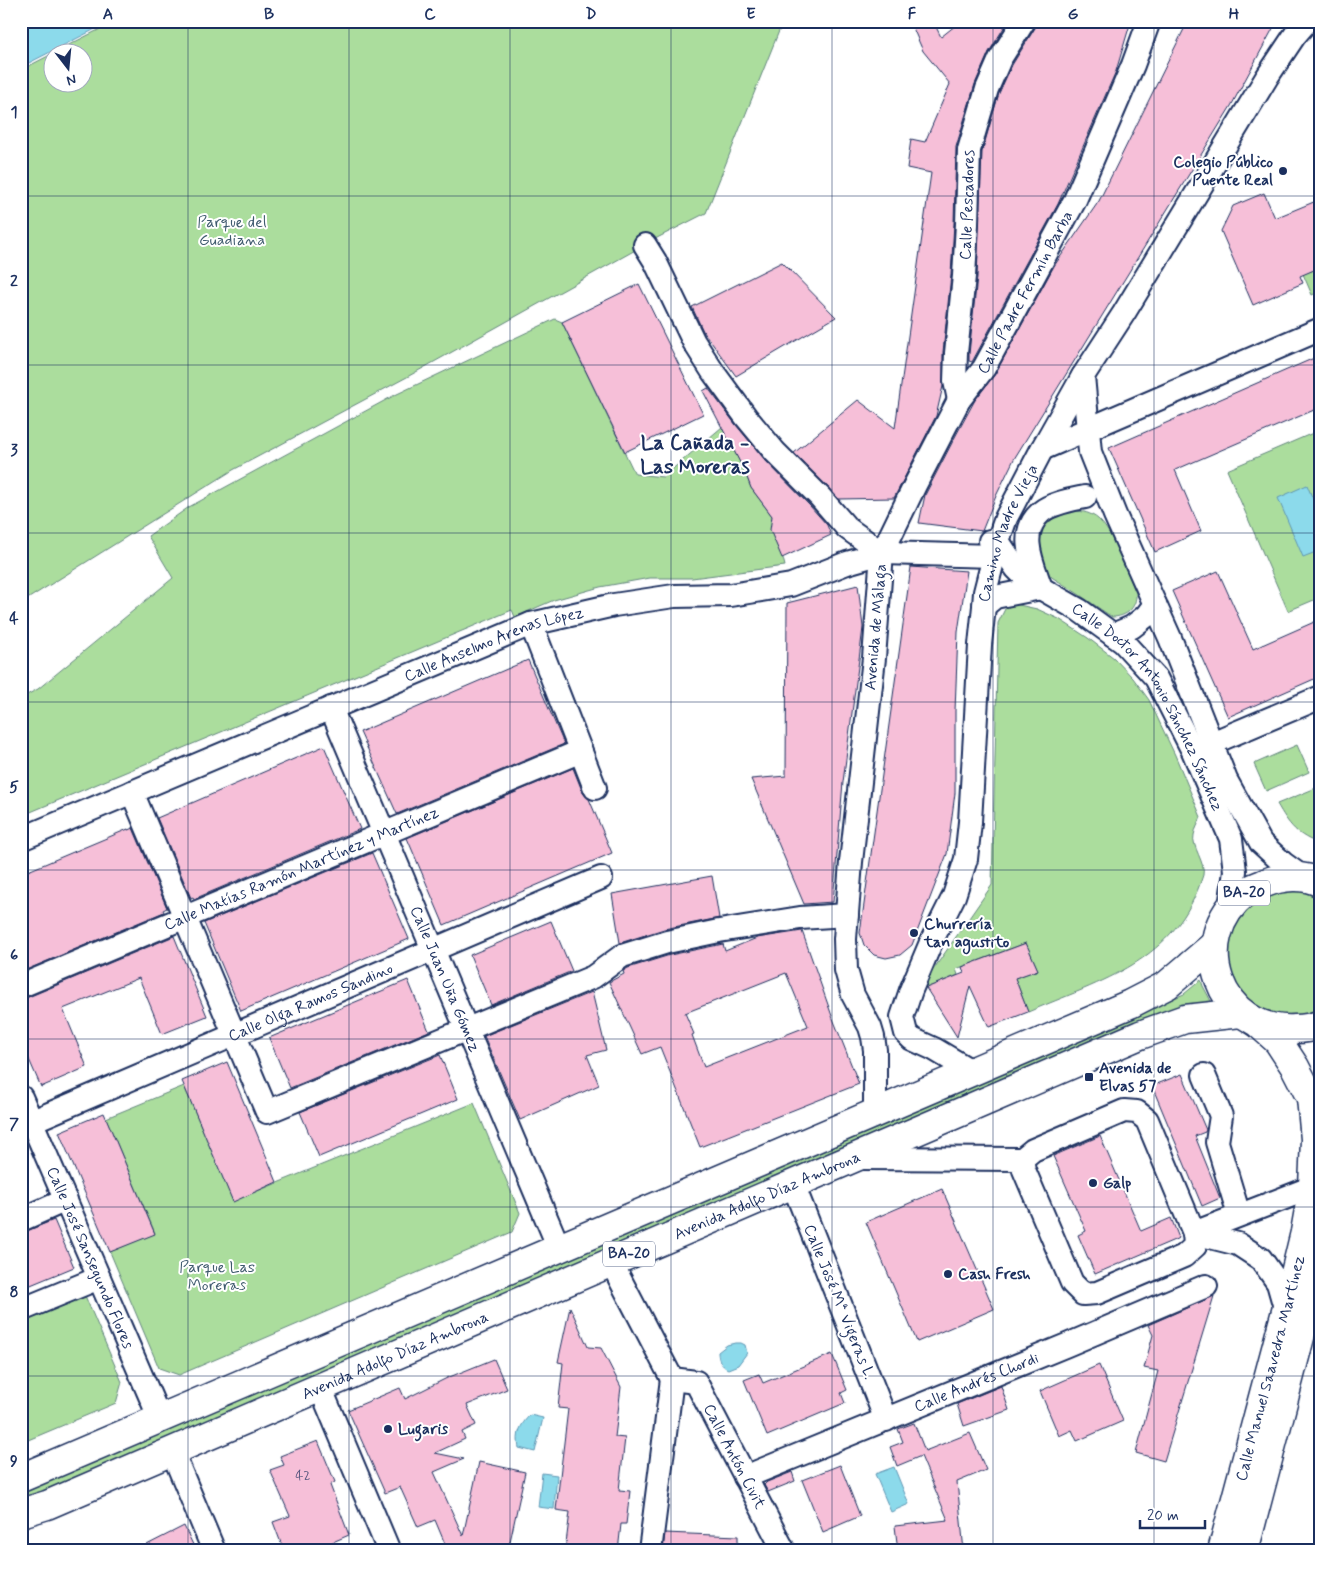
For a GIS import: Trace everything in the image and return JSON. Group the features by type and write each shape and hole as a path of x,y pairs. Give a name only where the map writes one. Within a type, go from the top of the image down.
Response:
{"main road":[{"name":"BA-20","path":"1311,880 1278,877 1246,891 1230,907 1218,927 1214,945 1215,968 1228,998 1250,1018 1281,1030 1311,1028 1321,1024"},
{"name":"Avenida Adolfo Díaz Ambrona","path":"21,1478 1130,1004 1166,984 1214,945"},
{"name":"Avenida Adolfo Díaz Ambrona","path":"21,1513 47,1505 1140,1035 1185,1019 1250,1018"},
{"name":"Calle Manuel Saavedra Martínez","path":"1222,1551 1286,1311 1305,1232 1313,1187 1315,1139 1311,1098 1296,1067 1278,1041 1250,1018"},
{"name":"Calle Manuel Saavedra Martínez","path":"1244,1551 1321,1257"}],"street":[{"name":"Calle Pescadores","path":"959,400 955,381 955,363 965,259 969,150 987,90 1000,60 1024,21"},
{"name":"Calle Padre Fermín Barba","path":"885,548 959,400 984,368 1075,200 1133,65 1149,21"},
{"name":"Camino Madre Vieja","path":"902,1018 911,990 932,940 954,896 966,859 985,592 1006,518 1042,449 1084,376 1267,77 1295,35 1307,21"},
{"name":"Avenida de Málaga","path":"645,245 655,261 694,342 712,372 746,416 775,452 848,528 885,548 844,939 846,970 853,995 870,1027 875,1050 875,1113"},
{"path":"1042,449 1321,329"},
{"name":"Calle Doctor Antonio Sánchez Sánchez","path":"1084,376 1090,452 1115,515 1170,638 1226,780 1261,843 1284,864 1311,880"},
{"path":"1016,501 1063,490 1085,497 1115,515"},
{"path":"984,606 995,597 1041,588 1028,546 1030,526 1041,512 1059,503 1085,497"},
{"name":"Calle Anselmo Arenas López","path":"21,839 531,624 614,605 674,596 731,595 791,585 885,548 996,549"},
{"name":"Calle Doctor Antonio Sánchez Sánchez","path":"996,549 1030,582 1079,610 1123,642 1156,678 1193,751 1231,840 1235,870 1230,907"},
{"path":"1113,635 1132,627 1146,616 1155,604"},
{"path":"531,624 595,788"},
{"path":"1212,743 1321,697"},
{"name":"Calle Juan Uña Gómez","path":"331,708 559,1248"},
{"name":"Calle Matías Ramón Martínez y Martínez","path":"21,986 581,750"},
{"path":"132,792 267,1112 593,976 622,956 667,942 719,931 800,918 847,915"},
{"name":"Calle Olga Ramos Sandino","path":"27,1124 601,878"},
{"path":"870,1027 902,1018 906,1033 912,1039 934,1048 972,1071"},
{"path":"875,1050 892,1041 912,1039"},
{"path":"1204,1075 1221,1116 1217,1142 1239,1215"},
{"name":"Calle José Sansegundo Flores","path":"21,1097 27,1124 66,1200 160,1419"},
{"path":"852,1158 1022,1159 1033,1150 1124,1111 1137,1112 1147,1120 1194,1233 1195,1246 1184,1256 1097,1292 1083,1294 1072,1283 1024,1170 1022,1159"},
{"name":"Calle José Mª Vigeras L.","path":"793,1184 886,1420"},
{"path":"1194,1233 1313,1187"},
{"path":"21,1220 66,1200"},
{"path":"1194,1233 1238,1244 1261,1259 1278,1282 1286,1311"},
{"path":"611,1262 672,1379 650,1551"},
{"path":"21,1310 99,1278"},
{"name":"Calle Andrés Chordi","path":"745,1477 1068,1345 1206,1286"},
{"name":"Calle Antón Civit","path":"672,1379 696,1382 784,1551"},
{"path":"320,1387 389,1551"},
{"path":"172,1451 214,1551"}],"green space":[{"name":"Parque del Guadiana","path":"116,21 783,21 706,213 233,470 21,603 21,70 42,59 42,92 92,92 92,42 75,42"},
{"path":"1321,267 1321,291 1312,295 1303,274"},
{"path":"555,319 562,322 635,474 663,477 722,427 751,488 772,516 785,566 692,578 650,578 600,587 554,600 515,617 512,610 21,816 21,698 38,689 173,578 148,536 189,507 395,395"},
{"path":"1320,430 1321,597 1288,611 1227,470"},
{"path":"1069,511 1084,512 1092,515 1106,528 1136,593 1135,603 1130,611 1117,617 1112,617 1047,572 1040,549 1041,535 1048,523"},
{"path":"1014,604 1037,609 1059,619 1088,638 1114,658 1133,678 1149,700 1201,817 1194,839 1203,870 1203,875 1191,905 1175,929 1156,948 1134,964 1109,978 1028,1012 1015,978 1038,970 1026,943 956,969 958,975 926,988 924,983 992,885 998,623 1005,609"},
{"path":"1297,745 1309,772 1266,791 1254,764"},
{"path":"1316,788 1321,799 1321,844 1294,829 1277,804"},
{"path":"1285,889 1307,891 1321,896 1321,1011 1310,1015 1279,1016 1260,1010 1244,997 1232,978 1227,957 1233,925 1254,900"},
{"path":"1201,980 1212,1003 21,1505 21,1490 1184,994"},
{"name":"Parque Las Moreras","path":"184,1086 233,1201 474,1103 520,1213 512,1232 179,1375 159,1368 110,1252 155,1233 106,1118"},
{"path":"83,1291 122,1382 116,1403 21,1443 21,1318"}],"water":[{"path":"21,21 111,21 70,42 42,42 42,56 21,67"},
{"path":"1307,485 1321,518 1321,550 1303,557 1278,498"},
{"path":"735,1343 745,1345 747,1353 738,1365 728,1369 720,1362 718,1352 727,1345"},
{"path":"530,1415 543,1418 535,1452 519,1448 518,1443 520,1430"},
{"path":"894,1467 909,1504 891,1512 875,1474"},
{"path":"542,1473 557,1475 554,1509 538,1507"}],"building":[{"path":"910,21 933,21 941,37 961,21 1008,21 989,52 975,84 956,147 954,223 943,352 943,386 936,416 894,498 839,499 794,453 858,400 895,428 931,173 907,168 911,139 925,142 950,84 923,51"},
{"path":"1037,21 1131,21 1116,71 1058,204 972,362 969,361 969,354 977,277 982,152 999,93 1012,65 1035,28"},
{"path":"1188,21 1277,21 1231,106 1014,459 982,531 919,523 925,495 955,437 975,400 995,374 1054,266 1099,201"},
{"path":"1264,193 1275,218 1321,199 1321,267 1300,276 1303,283 1253,305 1221,231 1233,206"},
{"path":"782,262 836,317 736,376 703,331 692,307"},
{"path":"639,284 703,414 625,452 562,322"},
{"path":"1321,355 1321,407 1175,470 1201,531 1155,552 1109,448"},
{"path":"708,388 765,460 827,525 831,535 782,558 770,530 772,516 751,488 745,472 703,391"},
{"path":"911,567 967,571 958,632 955,711 955,793 947,854 912,945 900,955 886,958 874,955 864,945 860,933"},
{"path":"1218,571 1253,649 1321,619 1321,676 1228,717 1172,591"},
{"path":"858,585 863,627 843,782 833,902 804,904 751,779 786,776 787,603"},
{"path":"528,660 564,744 397,814 360,732"},
{"path":"324,746 360,829 194,899 193,897 191,898 157,818"},
{"path":"573,768 583,793 589,799 612,853 444,925 407,838"},
{"path":"133,828 167,908 163,910 164,912 21,972 21,874"},
{"path":"372,853 409,939 241,1011 204,923"},
{"path":"712,876 719,918 664,929 620,943 612,894"},
{"path":"551,921 572,971 491,1005 470,955"},
{"path":"802,931 832,1016 859,1084 700,1147 660,1047 642,1054 609,982 624,974 623,971 628,968 670,955 723,944 725,951 757,938","holes":["786,973 808,1026 704,1067 692,1035 694,1034 685,1013"]},
{"path":"174,936 207,1016 162,1034 139,978 63,1009 87,1067 41,1087 21,1041 21,999"},
{"path":"1026,943 1038,970 1015,978 1028,1012 989,1027 970,986 957,1037 926,988 964,973 962,967"},
{"path":"408,980 429,1031 290,1088 269,1038"},
{"path":"592,992 606,1050 587,1055 599,1085 520,1120 484,1036"},
{"path":"440,1055 458,1099 319,1157 300,1112"},
{"path":"227,1062 277,1182 233,1202 182,1081"},
{"path":"1182,1074 1206,1130 1195,1136 1220,1198 1202,1206 1152,1086"},
{"path":"104,1113 155,1234 110,1252 59,1132"},
{"name":"Galp","path":"1100,1136 1141,1231 1171,1218 1179,1238 1095,1274 1078,1235 1086,1231 1053,1156"},
{"path":"942,1189 994,1309 917,1342 866,1222"},
{"path":"54,1220 74,1267 21,1289 21,1233"},
{"path":"1214,1296 1164,1461 1136,1453 1158,1371 1144,1368 1153,1335 1148,1325"},
{"path":"570,1307 588,1347 601,1348 621,1387 615,1437 625,1438 619,1490 630,1491 626,1524 621,1524 618,1551 565,1551 570,1512 556,1510 568,1409 558,1408 563,1363 558,1362"},
{"path":"832,1354 847,1390 841,1393 845,1403 767,1436 744,1380 759,1374 763,1383"},
{"path":"494,1359 507,1389 467,1405 476,1425 462,1432 465,1439 435,1453 464,1459 434,1472 463,1536 479,1462 525,1472 508,1551 448,1551 435,1520 418,1527 400,1487 385,1493 348,1410 400,1388 405,1399 447,1378"},
{"path":"1099,1365 1123,1421 1077,1441 1072,1430 1059,1436 1040,1391"},
{"path":"1001,1386 1009,1410 964,1426 957,1404"},
{"path":"914,1423 925,1451 970,1433 986,1470 957,1482 964,1551 898,1551 895,1526 948,1520 921,1456 897,1466 890,1447 903,1442 898,1429"},
{"path":"318,1441 335,1482 330,1485 349,1535 312,1551 284,1551 273,1522 290,1516 270,1470 284,1465 280,1456"},
{"path":"840,1465 860,1516 823,1532 802,1480"},
{"path":"792,1472 795,1481 768,1492 764,1485 767,1482"},
{"path":"184,1526 196,1551 135,1551"},
{"path":"665,1533 738,1536 738,1551 663,1551"}],"place":[{"name":"Colegio Público Puente Real","path":"1283,171"},
{"name":"Churrería tan agustito","path":"914,933"},
{"name":"Avenida de Elvas 57","path":"1089,1077"},
{"name":"Galp","path":"1093,1183"},
{"name":"Cash Fresh","path":"948,1274"},
{"name":"Lugaris","path":"388,1429"}],"district":[{"name":"La Cañada - Las Moreras","path":"695,455"}]}
